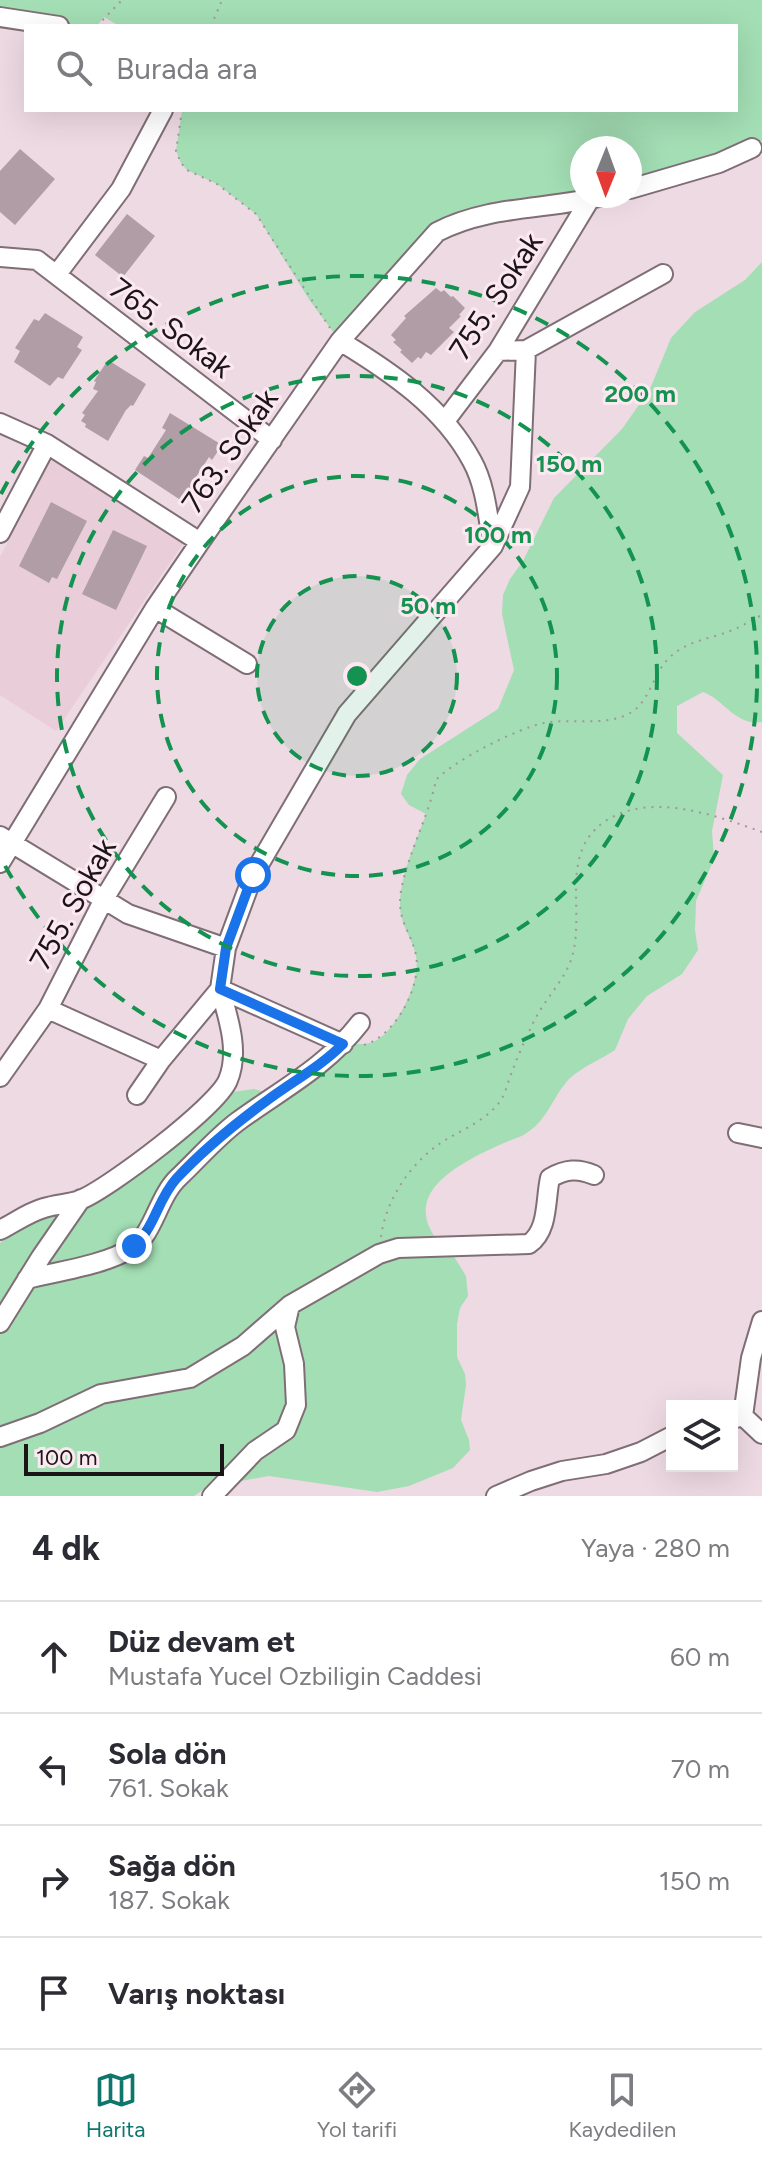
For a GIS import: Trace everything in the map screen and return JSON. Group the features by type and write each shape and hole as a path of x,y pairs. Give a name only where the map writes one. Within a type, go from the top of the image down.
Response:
{"street":[{"path":"0,17 46,24"},
{"path":"57,274 121,189 162,112"},
{"path":"642,185 719,163 752,148"},
{"name":"763. Sokak","path":"0,863 6,840 155,608 340,341 437,232 457,221 483,214 570,202"},
{"name":"755. Sokak","path":"445,421 498,351 590,208"},
{"name":"765. Sokak","path":"0,257 37,260 272,440"},
{"path":"498,351 526,350 663,274"},
{"path":"340,341 387,370 445,421 474,463 493,546"},
{"path":"0,1230 40,1209 81,1199 144,1159 228,1082 232,1045 220,989 226,948 253,875 347,714 493,546 520,487 526,350"},
{"path":"0,423 47,444 200,542"},
{"path":"0,533 47,444"},
{"path":"155,608 247,664"},
{"name":"755. Sokak","path":"0,1077 48,1009 104,899 166,797"},
{"path":"6,840 128,914 226,948"},
{"path":"220,989 343,1044"},
{"path":"137,1095 161,1060 220,989"},
{"path":"48,1009 161,1060"},
{"path":"27,1279 117,1256 134,1246 143,1239 157,1207 174,1181 233,1125 325,1062 360,1023"},
{"path":"738,1133 762,1138"},
{"path":"0,1437 40,1423 101,1394 190,1378 243,1346 290,1305 379,1254 398,1248 529,1244 538,1238 543,1226 550,1178 560,1172 580,1169 594,1175"},
{"path":"0,1323 81,1199"},
{"path":"212,1496 255,1451 286,1430 296,1405 294,1364 285,1327 290,1305"},
{"path":"738,1414 762,1321"},
{"path":"738,1419 762,1434"},
{"path":"496,1496 562,1471 606,1464 666,1439"}],"path":[{"path":"99,24 122,0"},
{"path":"212,24 222,0"},
{"path":"182,112 176,151 181,163 187,170 217,184 256,214 310,301 340,341"},
{"path":"343,1044 368,1044 382,1037 410,996 417,960 402,923 401,891 436,780 445,770 482,749 544,723 599,721 635,712 644,703 667,660 681,648 733,630 762,615"},
{"path":"379,1254 383,1221 401,1184 443,1142 488,1115 502,1098 535,1018 565,972 575,942 578,856 586,840 604,822 635,809 660,806 762,832"}],"shaded area":[{"path":"53,454 186,539 56,731 0,695 0,557"}],"green space":[{"path":"0,0 762,0 762,141 752,148 642,185 642,136 570,136 570,198 457,221 340,341 310,301 256,214 217,184 187,170 181,163 176,151 182,112 738,112 738,24 116,24 104,17 99,24 46,24 0,17"},
{"path":"762,262 762,722 744,720 703,692 677,706 677,733 723,775 712,831 714,859 696,901 698,950 682,974 647,996 628,1019 615,1050 569,1079 535,1127 458,1167 433,1190 427,1204 427,1220 435,1237 442,1237 466,1276 468,1296 460,1308 457,1324 457,1357 465,1374 461,1420 470,1450 453,1468 409,1486 377,1492 269,1476 207,1487 194,1496 0,1496 0,1243 40,1209 81,1199 218,1094 254,1089 265,1092 339,1046 375,1041 394,1023 412,989 417,966 400,903 406,869 426,814 409,805 401,794 407,775 420,759 498,709 514,670 502,614 503,595 554,498 622,429 650,389 671,338 695,312 745,280"}],"building":[{"path":"20,149 55,179 15,225 0,212 0,171"},
{"path":"127,214 155,236 123,277 95,255"},
{"path":"436,288 453,296 465,308 449,328 454,332 431,355 426,352 421,359 418,357 412,363 400,352 402,350 393,342 396,340 391,335 406,318 404,316"},
{"path":"45,313 83,337 77,347 82,350 63,379 58,377 50,386 14,362 20,351 15,348 34,319 39,321"},
{"path":"108,360 146,384 108,441 85,427 86,424 81,421 85,415 82,413 98,391 93,389 94,381"},
{"path":"170,413 222,445 212,460 209,457 191,485 195,488 185,503 135,470 144,456 148,458 166,430 162,428"},
{"path":"51,502 87,521 57,579 52,577 49,583 19,566"},
{"path":"113,530 147,546 116,610 82,594"}],"route":[{"path":"134,1246 143,1239 157,1207 174,1181 233,1125 325,1062 343,1044 220,989 226,948 253,875"}]}
